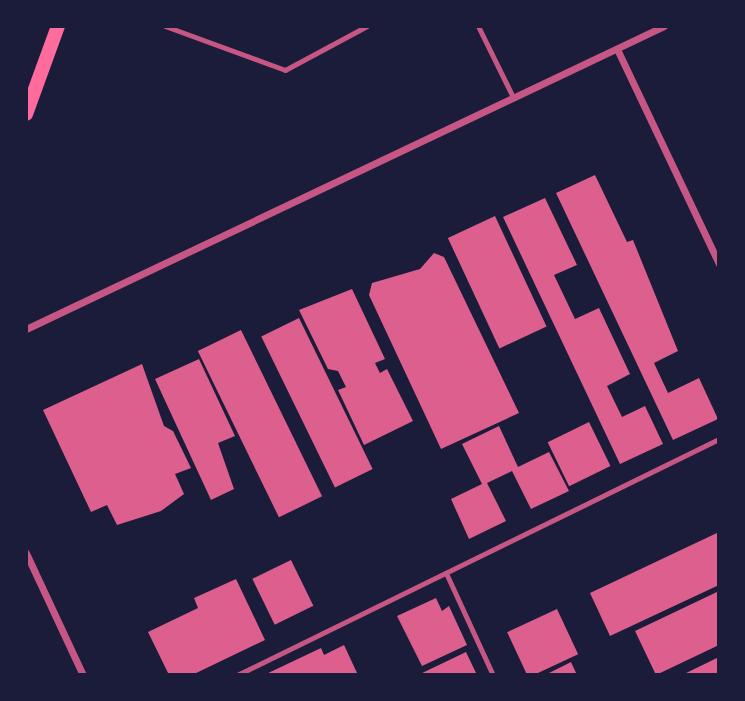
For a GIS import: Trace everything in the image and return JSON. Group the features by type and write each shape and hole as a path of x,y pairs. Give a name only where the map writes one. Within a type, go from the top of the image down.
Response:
{"main road":[{"path":"26,114 58,26"}],"street":[{"path":"26,328 664,26"},
{"path":"617,49 719,264"},
{"path":"26,553 83,675"}],"lane":[{"path":"165,26 285,70 367,26"},
{"path":"478,26 513,97"},
{"path":"237,675 719,439"},
{"path":"446,573 493,675"}],"building":[{"path":"595,175 627,242 633,240 678,351 654,363 668,393 699,378 718,419 673,440 556,193"},
{"path":"545,198 577,265 554,275 575,319 599,308 630,374 607,386 622,417 645,406 663,444 620,464 503,217"},
{"path":"495,216 547,327 499,349 448,238"},
{"path":"434,253 444,257 519,413 441,449 369,295 372,283 420,269"},
{"path":"352,289 385,359 375,363 380,373 387,369 413,421 364,445 338,390 346,387 338,371 328,369 299,310"},
{"path":"299,318 373,469 335,487 261,336"},
{"path":"241,330 322,496 279,517 198,351"},
{"path":"199,359 235,436 218,443 234,489 211,500 155,379"},
{"path":"142,364 164,426 173,431 191,468 175,474 184,494 161,511 117,525 107,505 91,512 43,410"},
{"path":"589,422 610,466 569,486 548,442"},
{"path":"499,426 518,467 549,452 569,491 531,509 512,471 487,483 506,521 469,539 451,499 482,484 462,444"},
{"path":"719,532 719,585 610,636 590,593"},
{"path":"291,560 313,606 275,625 252,579"},
{"path":"236,579 265,640 192,675 169,675 148,632 198,608 194,598"},
{"path":"719,591 719,645 656,675 635,631"},
{"path":"436,598 442,611 449,606 467,645 422,666 397,616"},
{"path":"557,609 578,654 534,675 527,675 507,632"},
{"path":"344,645 358,675 264,675 321,648 324,655"},
{"path":"466,652 477,675 418,675"},
{"path":"719,657 719,675 682,675"},
{"path":"571,662 577,675 545,675"}]}
